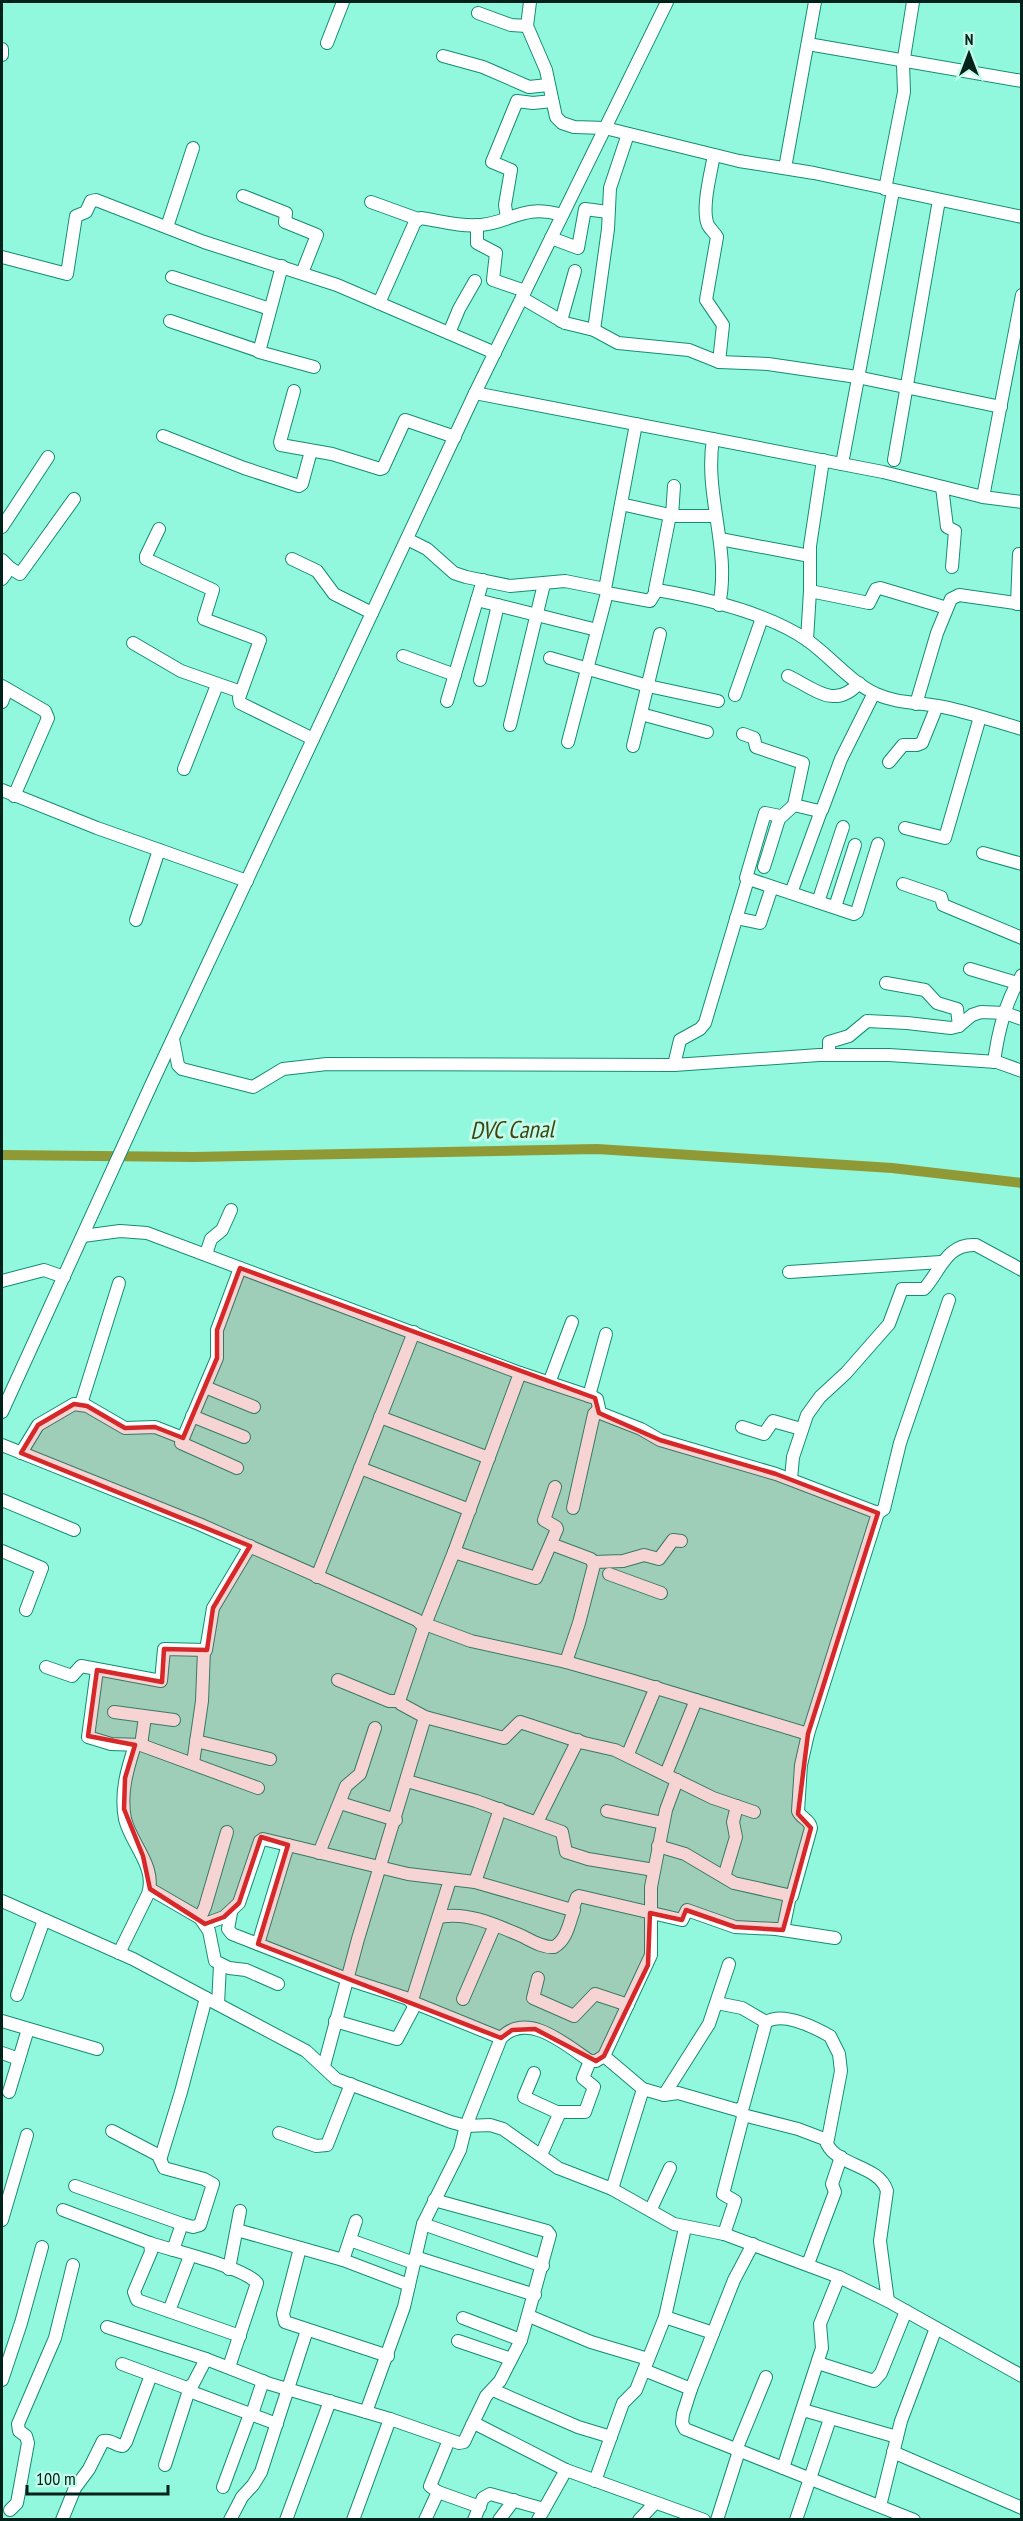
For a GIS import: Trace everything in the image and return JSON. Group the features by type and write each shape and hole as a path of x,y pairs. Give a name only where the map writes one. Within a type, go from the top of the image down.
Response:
{"street":[{"path":"327,43 343,2"},
{"path":"530,2 527,26 542,58 556,117 562,123 574,127 605,128 759,165 785,168 1022,217"},
{"path":"2,1413 5,1394 64,1276 475,393 667,2"},
{"path":"785,168 815,2"},
{"path":"842,464 889,190 904,92 903,61 913,2"},
{"path":"478,14 511,25 527,26"},
{"path":"808,44 1022,81"},
{"path":"2,49 2,55"},
{"path":"443,56 483,67 529,87 548,85"},
{"path":"507,218 506,205 511,170 492,162 518,101 533,103 552,101"},
{"path":"594,330 606,248 612,178 628,134"},
{"path":"167,227 194,148"},
{"path":"714,155 707,198 707,219 709,227 717,237 706,300 723,325 719,362"},
{"path":"243,196 286,213 285,222 317,235 302,273"},
{"path":"2,258 67,274 76,216 86,212 92,200 204,242 302,273 495,353"},
{"path":"894,460 939,200"},
{"path":"371,202 418,219 468,226 538,210 562,216"},
{"path":"551,238 578,248 585,209 608,212"},
{"path":"379,303 418,219"},
{"path":"477,225 477,243 496,253 493,280 523,294 561,321 594,330 618,343 689,350 719,362 768,364 857,377 1000,407"},
{"path":"259,351 282,266"},
{"path":"561,321 575,272"},
{"path":"172,277 270,309"},
{"path":"449,333 475,281"},
{"path":"983,497 1022,295"},
{"path":"170,321 259,351 261,354 314,368"},
{"path":"294,391 280,444 380,469 383,468 405,420 455,437"},
{"path":"475,393 823,460 983,497 1022,502"},
{"path":"568,742 606,591 636,424"},
{"path":"163,436 244,468 299,486 302,484 311,451"},
{"path":"713,439 710,480 720,539 723,582 719,605"},
{"path":"2,527 48,457"},
{"path":"807,640 810,556 823,460"},
{"path":"407,539 427,549 454,573 510,586 566,581 650,602 655,590 671,516 674,486"},
{"path":"942,487 947,527 955,531 952,567"},
{"path":"2,579 6,564 20,574 74,499"},
{"path":"621,504 671,516 715,516"},
{"path":"159,529 146,556 147,559 213,590 204,620 260,640 241,692 240,703 313,739"},
{"path":"720,539 810,556"},
{"path":"916,704 937,633 951,599 959,595 1019,604 1019,554"},
{"path":"292,559 317,571 334,594 372,613"},
{"path":"447,701 483,580"},
{"path":"510,725 544,584"},
{"path":"810,591 869,603 876,590 880,588 947,608"},
{"path":"655,590 702,599 762,618 807,640 859,684 874,693 902,702 937,706 1022,729"},
{"path":"477,600 597,630"},
{"path":"480,680 498,605"},
{"path":"735,695 762,618"},
{"path":"633,746 660,634"},
{"path":"133,643 181,671 241,692"},
{"path":"403,656 455,675"},
{"path":"550,658 648,686 718,701"},
{"path":"788,676 831,697 846,696 859,684"},
{"path":"184,769 217,685"},
{"path":"2,702 4,687 45,711 48,718 14,796"},
{"path":"791,893 840,759 874,693"},
{"path":"889,762 903,745 922,743 937,706"},
{"path":"641,714 707,732"},
{"path":"905,828 945,838 980,717"},
{"path":"743,734 753,738 756,747 803,763 794,805 780,816 764,867"},
{"path":"2,790 159,850 247,880"},
{"path":"794,805 821,811"},
{"path":"780,816 765,813 745,876 748,879 835,907 856,913 878,844"},
{"path":"818,902 843,827"},
{"path":"835,907 855,845"},
{"path":"136,920 159,850"},
{"path":"983,853 1022,864"},
{"path":"674,1065 680,1040 700,1029 705,1023 748,879"},
{"path":"903,884 941,897 941,904 1022,938"},
{"path":"736,918 760,923 772,887"},
{"path":"970,969 1019,979 1005,1013 994,1062"},
{"path":"886,983 927,991 937,1003 957,1009 959,1026"},
{"path":"828,1055 829,1042 849,1036 867,1021 951,1028 959,1026 976,1012 1005,1013 1022,1019"},
{"path":"173,1039 178,1065 182,1069 254,1087 283,1069 327,1064 674,1065 828,1055 889,1055 994,1062 1022,1071"},
{"path":"206,1254 211,1239 222,1230 231,1210"},
{"path":"85,1231 147,1233 414,1332 520,1374 597,1399 600,1413 630,1424 660,1440 791,1479 878,1513"},
{"path":"791,1479 793,1457 807,1415 820,1397 846,1373 889,1324 902,1289 924,1289 941,1262 956,1250 972,1245 1022,1270"},
{"path":"789,1272 941,1262"},
{"path":"237,1467 182,1445 217,1358 219,1325 240,1268"},
{"path":"2,1281 44,1270 64,1276"},
{"path":"81,1404 119,1283"},
{"path":"783,1930 790,1896 793,1895 811,1828 809,1822 798,1811 801,1765 808,1734 878,1513 884,1509 900,1443 949,1300"},
{"path":"549,1383 572,1322"},
{"path":"317,1577 414,1332"},
{"path":"589,1396 606,1334"},
{"path":"399,1701 424,1625 454,1552 520,1374"},
{"path":"205,1387 254,1407"},
{"path":"21,1453 38,1425 69,1406 81,1404 125,1428 155,1427 183,1438"},
{"path":"573,1508 594,1414 598,1410"},
{"path":"192,1416 244,1437"},
{"path":"380,1417 489,1458"},
{"path":"742,1427 765,1434 773,1421 801,1429"},
{"path":"2,1445 250,1546 424,1625 480,1643 566,1662 656,1687 808,1734"},
{"path":"360,1468 470,1510"},
{"path":"454,1552 489,1561 535,1578 557,1528 543,1520 555,1487"},
{"path":"2,1500 74,1530"},
{"path":"551,1544 594,1562 630,1560 644,1555 659,1559 673,1540 681,1541"},
{"path":"193,1763 203,1687 204,1650 207,1649 213,1608 250,1546"},
{"path":"3,1555 42,1568 26,1610"},
{"path":"566,1662 582,1612 594,1562"},
{"path":"609,1574 662,1593"},
{"path":"46,1667 72,1676 75,1676 79,1666 161,1681 164,1649 204,1650"},
{"path":"97,1670 88,1737 111,1744 138,1745 258,1788"},
{"path":"338,1680 389,1701 399,1701 424,1717 504,1738 520,1722 628,1754 671,1777 754,1812"},
{"path":"628,1754 656,1687"},
{"path":"366,2412 388,2356 409,2286 423,2224 460,2150 466,2126 501,2038 512,2030 535,2029 546,2033 591,2061 596,2061 604,2056 628,2005 651,1955 650,1913 658,1846 671,1777 696,1700"},
{"path":"114,1712 174,1720"},
{"path":"119,1953 150,1889 143,1856 129,1831 124,1809 125,1778 138,1745 145,1717"},
{"path":"324,2066 347,1979 396,1820 424,1717"},
{"path":"319,1853 348,1782 360,1774 375,1728"},
{"path":"537,1822 578,1740"},
{"path":"196,1741 270,1759"},
{"path":"407,1781 500,1809 562,1832 566,1852 588,1859 654,1870"},
{"path":"340,1803 396,1820"},
{"path":"724,1877 736,1837 733,1822 737,1806"},
{"path":"475,1882 500,1809"},
{"path":"607,1811 663,1823"},
{"path":"202,1921 227,1832"},
{"path":"501,2038 412,2000 347,1979 229,1932 231,1913 242,1895 260,1841 263,1839 381,1868 475,1882 528,1899 574,1910"},
{"path":"258,1944 288,1845"},
{"path":"658,1846 685,1854 734,1883 790,1896"},
{"path":"335,2021 396,2039 412,2000 450,1880"},
{"path":"150,1889 202,1921 210,1935 213,1958 220,1965 246,1970 278,1984"},
{"path":"440,1917 467,1917 495,1925 545,1946 554,1947 565,1935 579,1896 682,1920 687,1910 735,1927 783,1930 835,1938"},
{"path":"2,1901 119,1953 218,2004 306,2051 336,2079 466,2126 479,2124 503,2129 558,2168 612,2189 674,2224 724,2234 839,2277 888,2301 1022,2376"},
{"path":"202,1921 231,1913"},
{"path":"17,1995 44,1920"},
{"path":"463,1999 495,1925"},
{"path":"664,2094 704,2032 717,2003 729,1964"},
{"path":"218,2004 220,1965"},
{"path":"538,1978 532,1997 574,2016 595,1994 628,2005"},
{"path":"75,2186 182,2224 193,2227 200,2225 213,2184 204,2179 164,2168 161,2157 182,2092 206,1998"},
{"path":"717,2003 742,2008 765,2022 777,2018 787,2019 822,2031 836,2043 840,2062 839,2088 827,2140 829,2148 881,2181 887,2191 880,2241 888,2301"},
{"path":"2,2021 97,2049"},
{"path":"724,2234 735,2201 723,2193 765,2022"},
{"path":"9,2092 28,2029"},
{"path":"2,2053 19,2059"},
{"path":"604,2056 643,2089 664,2094 678,2093 827,2140"},
{"path":"534,2073 524,2097 559,2113 585,2112 594,2086 583,2078 591,2061"},
{"path":"279,2133 316,2146 327,2145 351,2084"},
{"path":"612,2189 643,2089"},
{"path":"541,2155 559,2113"},
{"path":"112,2131 161,2157"},
{"path":"2,2220 27,2135"},
{"path":"808,2264 835,2192 832,2184 840,2157"},
{"path":"651,2209 670,2168"},
{"path":"107,2327 206,2359 289,2390 464,2442 486,2396 497,2386 520,2340 535,2295 550,2235 547,2231 434,2200"},
{"path":"63,2210 150,2243 229,2269 250,2277 258,2283 229,2367"},
{"path":"229,2269 240,2211"},
{"path":"343,2260 356,2221"},
{"path":"173,2250 182,2224"},
{"path":"423,2224 543,2266"},
{"path":"595,2481 622,2403 636,2390 665,2317 685,2228"},
{"path":"237,2230 343,2260 409,2286"},
{"path":"350,2240 535,2295"},
{"path":"150,2243 151,2252 136,2286 134,2296 137,2300 240,2336"},
{"path":"753,2244 734,2280 691,2389 683,2414 682,2423 685,2429 914,2520"},
{"path":"2,2380 42,2247"},
{"path":"300,2248 283,2314 285,2322 388,2356"},
{"path":"169,2311 190,2256"},
{"path":"7,2512 16,2503 28,2443 26,2436 19,2431 18,2424 55,2338 73,2265"},
{"path":"783,2468 818,2363 823,2342 820,2324 839,2277"},
{"path":"818,2363 874,2381 881,2373 906,2311"},
{"path":"529,2316 646,2365 691,2389"},
{"path":"665,2317 713,2333"},
{"path":"463,2318 520,2340"},
{"path":"880,2506 909,2397 936,2328"},
{"path":"230,2520 242,2497 258,2479 278,2424 307,2330"},
{"path":"458,2341 511,2359"},
{"path":"165,2465 190,2389 206,2359"},
{"path":"122,2364 278,2424"},
{"path":"62,2520 72,2494 89,2469 103,2441 119,2446 123,2446 126,2442 151,2375"},
{"path":"717,2520 738,2451 766,2377"},
{"path":"223,2487 263,2381"},
{"path":"493,2390 578,2427 611,2437"},
{"path":"286,2520 330,2401"},
{"path":"803,2410 897,2437"},
{"path":"353,2520 390,2419"},
{"path":"796,2520 830,2419"},
{"path":"472,2425 476,2424 566,2470 704,2520"},
{"path":"449,2439 431,2482 432,2489 480,2507"},
{"path":"893,2452 1022,2508"},
{"path":"474,2520 483,2498 490,2494 514,2500 541,2514 566,2470"},
{"path":"425,2520 438,2492"},
{"path":"499,2520 514,2500"},
{"path":"639,2520 654,2503"}],"highlighted area":[{"path":"240,1268 595,1398 599,1413 660,1440 776,1474 878,1513 808,1734 798,1814 811,1828 783,1930 735,1927 686,1910 682,1920 650,1913 648,1965 604,2056 596,2061 535,2029 512,2030 501,2038 258,1944 288,1845 261,1837 239,1903 224,1917 205,1924 150,1889 143,1856 124,1809 125,1778 135,1745 88,1736 97,1670 162,1682 164,1649 207,1650 213,1608 250,1546 21,1453 38,1425 74,1404 87,1406 125,1428 155,1427 183,1438 217,1358 217,1330"}],"waterway":[{"name":"DVC Canal","path":"2,1155 194,1157 597,1149 892,1168 1022,1183"}]}
